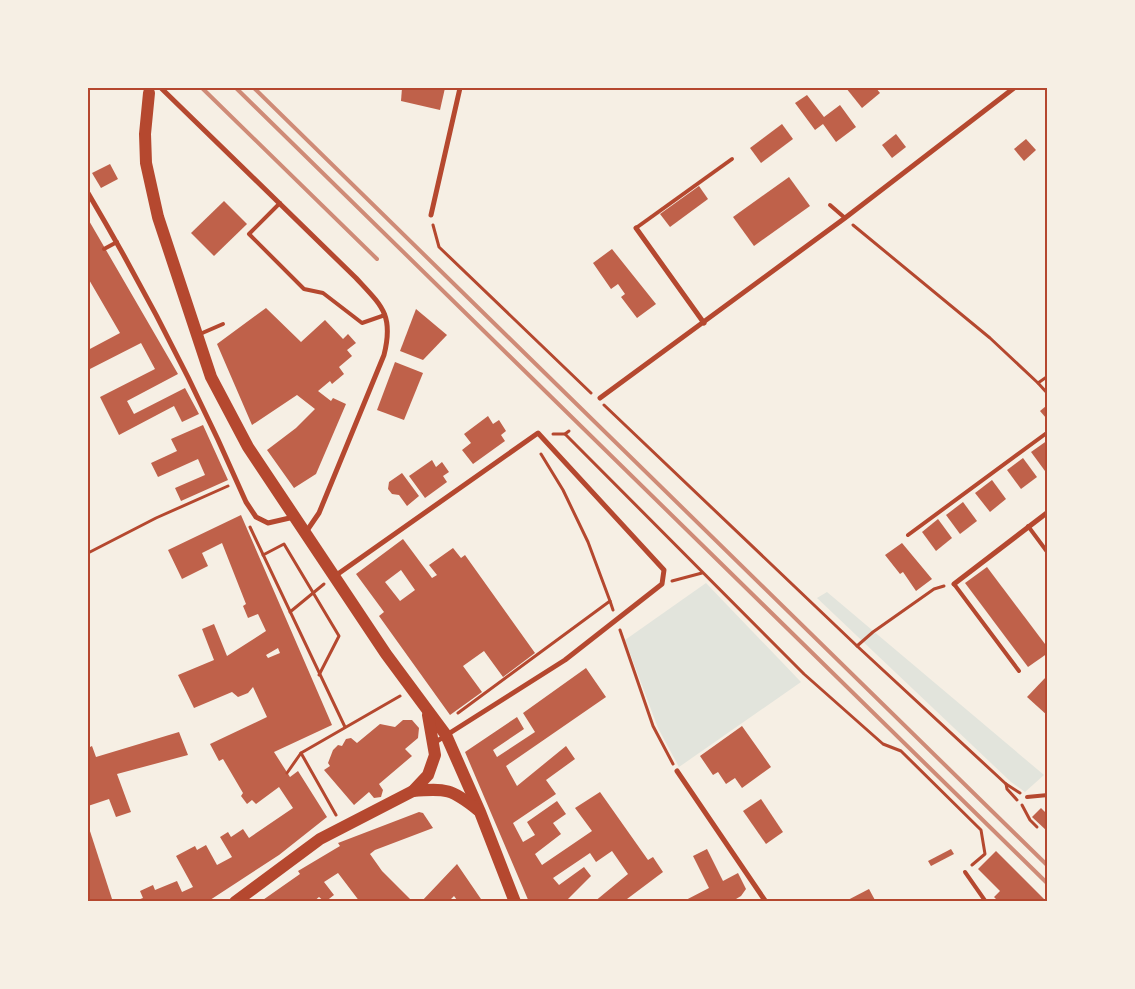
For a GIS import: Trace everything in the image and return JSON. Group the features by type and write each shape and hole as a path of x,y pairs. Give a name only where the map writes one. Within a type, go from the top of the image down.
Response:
{"main road":[{"path":"155,90 145,134 146,163 158,217 195,336 211,378 248,447 386,654 446,736 480,812 515,902"},
{"path":"413,791 428,775 435,754 426,708"},
{"path":"235,902 320,839 413,791 440,788 459,794 480,812"}],"street":[{"path":"431,215 460,88"},
{"path":"600,398 845,218 1014,88"},
{"path":"155,90 280,204 356,278 378,302 385,314 389,336 384,355 319,513 306,533"},
{"path":"88,193 117,242 181,361 246,502 256,517 268,523 296,517"},
{"path":"636,228 704,323"},
{"path":"335,576 538,433 664,570 662,584 565,660 434,743"},
{"path":"954,584 1048,512"},
{"path":"677,771 766,902"}],"lane":[{"path":"636,228 732,159"},
{"path":"280,204 249,234 304,289 323,293 362,323 385,314"},
{"path":"830,206 845,218"},
{"path":"104,249 117,242"},
{"path":"195,336 223,324"},
{"path":"908,535 1048,432"},
{"path":"1028,526 1048,553"},
{"path":"954,584 1019,671"},
{"path":"1027,797 1048,796"},
{"path":"965,872 986,902"}],"path":[{"path":"431,215 439,247 587,392 600,398 608,410 856,646 1006,784 1027,797"},
{"path":"845,218 990,338 1048,394"},
{"path":"1038,383 1048,376"},
{"path":"538,433 539,451 563,490 575,516 610,601 653,726 677,771"},
{"path":"565,434 804,674 883,744 901,751 981,830 985,854 965,872"},
{"path":"88,553 156,518 230,485 234,494"},
{"path":"247,520 345,727"},
{"path":"263,555 284,544 339,636 319,675"},
{"path":"662,584 703,573"},
{"path":"290,612 335,576"},
{"path":"856,646 934,588 954,584"},
{"path":"450,719 610,601"},
{"path":"287,773 301,753 413,689"},
{"path":"301,753 342,826"},
{"path":"1006,784 1007,790 1022,805 1030,820 1037,827"}],"shaded area":[{"path":"706,583 801,682 679,767 658,728 625,640"},
{"path":"827,592 1044,775 1025,792 1011,782 817,598"}],"building":[{"path":"402,88 445,88 440,110 401,101"},
{"path":"846,88 876,88 880,93 862,108"},
{"path":"807,95 824,117 840,105 856,127 836,142 823,124 815,130 795,103"},
{"path":"782,124 793,139 761,163 750,148"},
{"path":"896,134 906,147 892,158 882,145"},
{"path":"1026,139 1036,150 1024,161 1014,149"},
{"path":"110,164 118,179 101,188 92,173"},
{"path":"789,177 810,206 754,246 733,217"},
{"path":"699,186 708,199 670,227 660,214"},
{"path":"224,201 247,224 214,256 191,233"},
{"path":"88,219 178,374 127,401 134,414 185,388 199,414 182,422 174,406 119,435 100,397 155,369 141,343 88,370 88,350 120,333 88,278"},
{"path":"612,249 656,304 637,318 621,297 625,294 618,284 611,289 593,263"},
{"path":"266,308 301,342 325,320 343,339 348,334 356,343 347,350 352,356 339,367 344,374 332,384 330,381 318,391 331,401 333,398 346,404 316,474 294,488 267,450 296,428 315,409 297,395 252,425 217,344"},
{"path":"416,309 447,335 423,360 400,351"},
{"path":"395,362 423,373 404,420 377,410"},
{"path":"1046,406 1048,417 1046,418 1040,411"},
{"path":"488,416 493,424 499,420 506,431 501,435 505,441 473,464 462,450 471,443 464,434"},
{"path":"203,425 228,480 181,501 175,488 205,475 198,459 158,477 151,463 177,451 171,439"},
{"path":"1048,440 1048,469 1045,471 1031,452"},
{"path":"1023,458 1037,477 1021,489 1007,470"},
{"path":"432,460 436,467 442,462 449,472 443,476 447,482 425,498 409,476"},
{"path":"402,473 419,496 407,506 399,495 392,494 388,489 389,482"},
{"path":"992,480 1006,499 990,512 975,493"},
{"path":"963,502 977,521 960,534 946,515"},
{"path":"241,515 332,725 274,752 290,777 298,771 327,817 279,855 207,902 132,902 143,898 140,891 153,885 155,890 177,881 182,892 193,887 176,856 195,846 197,850 206,845 217,865 232,857 220,837 228,832 231,837 243,829 249,838 293,808 279,787 256,804 252,800 247,804 241,796 243,793 223,759 219,761 210,744 267,717 253,687 248,693 238,697 232,692 194,708 178,675 214,660 202,629 214,624 227,656 266,631 258,614 248,618 243,606 246,604 222,543 202,553 208,566 182,579 168,550","holes":["278,648 280,653 268,658 266,655"]},
{"path":"938,519 952,538 936,551 922,532"},
{"path":"403,539 432,578 437,575 429,565 453,548 461,558 465,555 535,653 503,677 484,651 463,666 482,692 450,715 379,616 384,612 356,574","holes":["401,570 415,590 400,601 385,582"]},
{"path":"902,543 932,579 916,591 903,572 900,574 885,555"},
{"path":"987,567 1048,648 1048,653 1028,667 965,583"},
{"path":"586,668 606,697 506,766 517,786 566,746 575,759 546,780 556,794 513,823 523,842 535,835 527,822 557,801 566,814 553,823 561,834 535,854 542,865 592,831 575,808 600,792 648,860 653,857 663,872 623,902 594,902 628,874 612,851 596,862 590,853 553,878 559,885 584,867 591,876 565,902 529,902 465,752 517,717 524,729 493,750 497,757 535,732 523,713"},
{"path":"1046,677 1048,678 1048,716 1027,697"},
{"path":"403,720 412,720 419,728 418,738 405,749 412,756 379,784 383,790 381,797 374,798 369,792 354,805 324,770 330,766 328,763 333,750 338,745 342,746 346,739 351,738 357,743 380,724 395,727"},
{"path":"742,726 771,767 742,788 735,778 726,784 718,772 713,775 700,756"},
{"path":"179,732 188,755 117,774 131,812 116,817 109,799 88,806 88,748 92,746 96,757"},
{"path":"761,799 783,832 766,844 743,811"},
{"path":"1041,808 1048,815 1048,832 1032,817"},
{"path":"419,812 423,813 433,828 375,850 370,854 382,871 413,902 360,902 338,873 324,882 334,895 325,902 319,897 313,902 260,902 300,874 298,871 340,846 338,843"},
{"path":"88,825 113,902 88,902"},
{"path":"707,849 723,881 738,873 746,889 741,896 731,902 682,902 709,888 693,856"},
{"path":"951,849 954,854 931,866 928,861"},
{"path":"996,851 1047,902 999,902 994,897 1000,891 978,869"},
{"path":"457,864 483,902 454,902 457,900 454,896 448,902 421,902"},
{"path":"869,889 876,902 844,902"}],"railway":[{"path":"202,88 377,259"},
{"path":"236,88 1048,884"},
{"path":"254,88 1048,866"}]}
